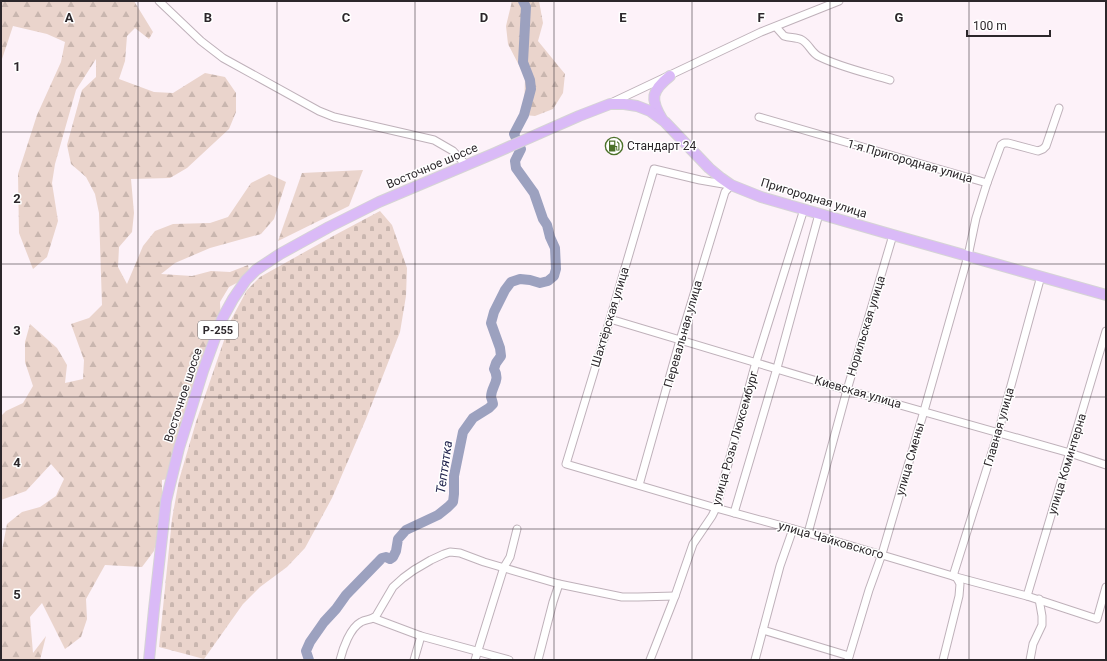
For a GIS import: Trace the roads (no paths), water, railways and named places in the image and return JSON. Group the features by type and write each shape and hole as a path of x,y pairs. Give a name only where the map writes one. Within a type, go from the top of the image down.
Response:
{"highway":[{"path":"664,122 656,109 654,100 656,90 661,83 670,76"},
{"name":"Пригородная улица","path":"495,153 610,104 637,106 650,112 664,122 709,168 731,185 761,197 1106,295"},
{"name":"Восточное шоссе","path":"149,660 166,501 179,448 203,371 222,319 233,299 246,280 256,270 280,254 379,202 495,153"}],"street":[{"path":"159,1 201,41 223,58 319,111 334,117 434,140 453,151 466,165"},
{"path":"610,104 762,32 839,1"},
{"path":"776,27 784,36 796,38 804,42 819,56 838,64 890,80"},
{"path":"988,183 1001,145 1004,143 1038,151 1044,149 1059,108"},
{"name":"1-я Пригородная улица","path":"759,117 988,183 976,218 968,256"},
{"name":"Шахтёрская улица","path":"566,464 654,169 700,180 731,185"},
{"name":"Перевальная улица","path":"639,485 680,340 725,192 731,185"},
{"name":"улица Розы Люксембург","path":"650,660 693,544 716,508 756,362 804,209"},
{"path":"734,513 777,368 820,214"},
{"name":"Норильская улица","path":"808,533 847,390 894,235"},
{"name":"улица Смены","path":"849,658 869,590 882,554 968,256"},
{"name":"Главная улица","path":"943,660 959,596 960,584 954,576 998,433 1041,276"},
{"name":"Киевская улица","path":"610,319 847,390 1070,453 1106,465"},
{"name":"улица Коминтерна","path":"1027,596 1106,331"},
{"name":"улица Чайковского","path":"566,464 954,576 1039,599 1096,619 1106,587"},
{"path":"475,660 504,568 510,557 517,529"},
{"path":"755,660 780,566 793,529"},
{"path":"340,660 342,651 354,628 360,623 373,618 393,587 414,570 450,552 460,553 484,562 559,584 629,597 675,596"},
{"path":"538,660 552,602 559,584"},
{"path":"1030,660 1033,644 1042,625 1039,599"},
{"path":"373,618 421,636 509,660"},
{"path":"763,630 849,658"},
{"path":"414,660 421,636"}],"waterway":[{"name":"Тептятка","path":"309,660 306,651 310,642 346,595 382,558 386,557 390,559 393,557 396,551 398,539 406,530 438,515 453,502 454,476 463,432 473,418 493,404 491,393 496,380 496,373 494,369 501,356 500,348 491,323 494,312 505,290 511,282 520,279 540,283 548,281 554,276 556,269 555,248 534,193 516,168 515,161 521,149 514,134 524,115 531,89 530,80 523,62 526,7 523,1"}],"place":[{"name":"Стандарт 24","path":"614,146"}]}
